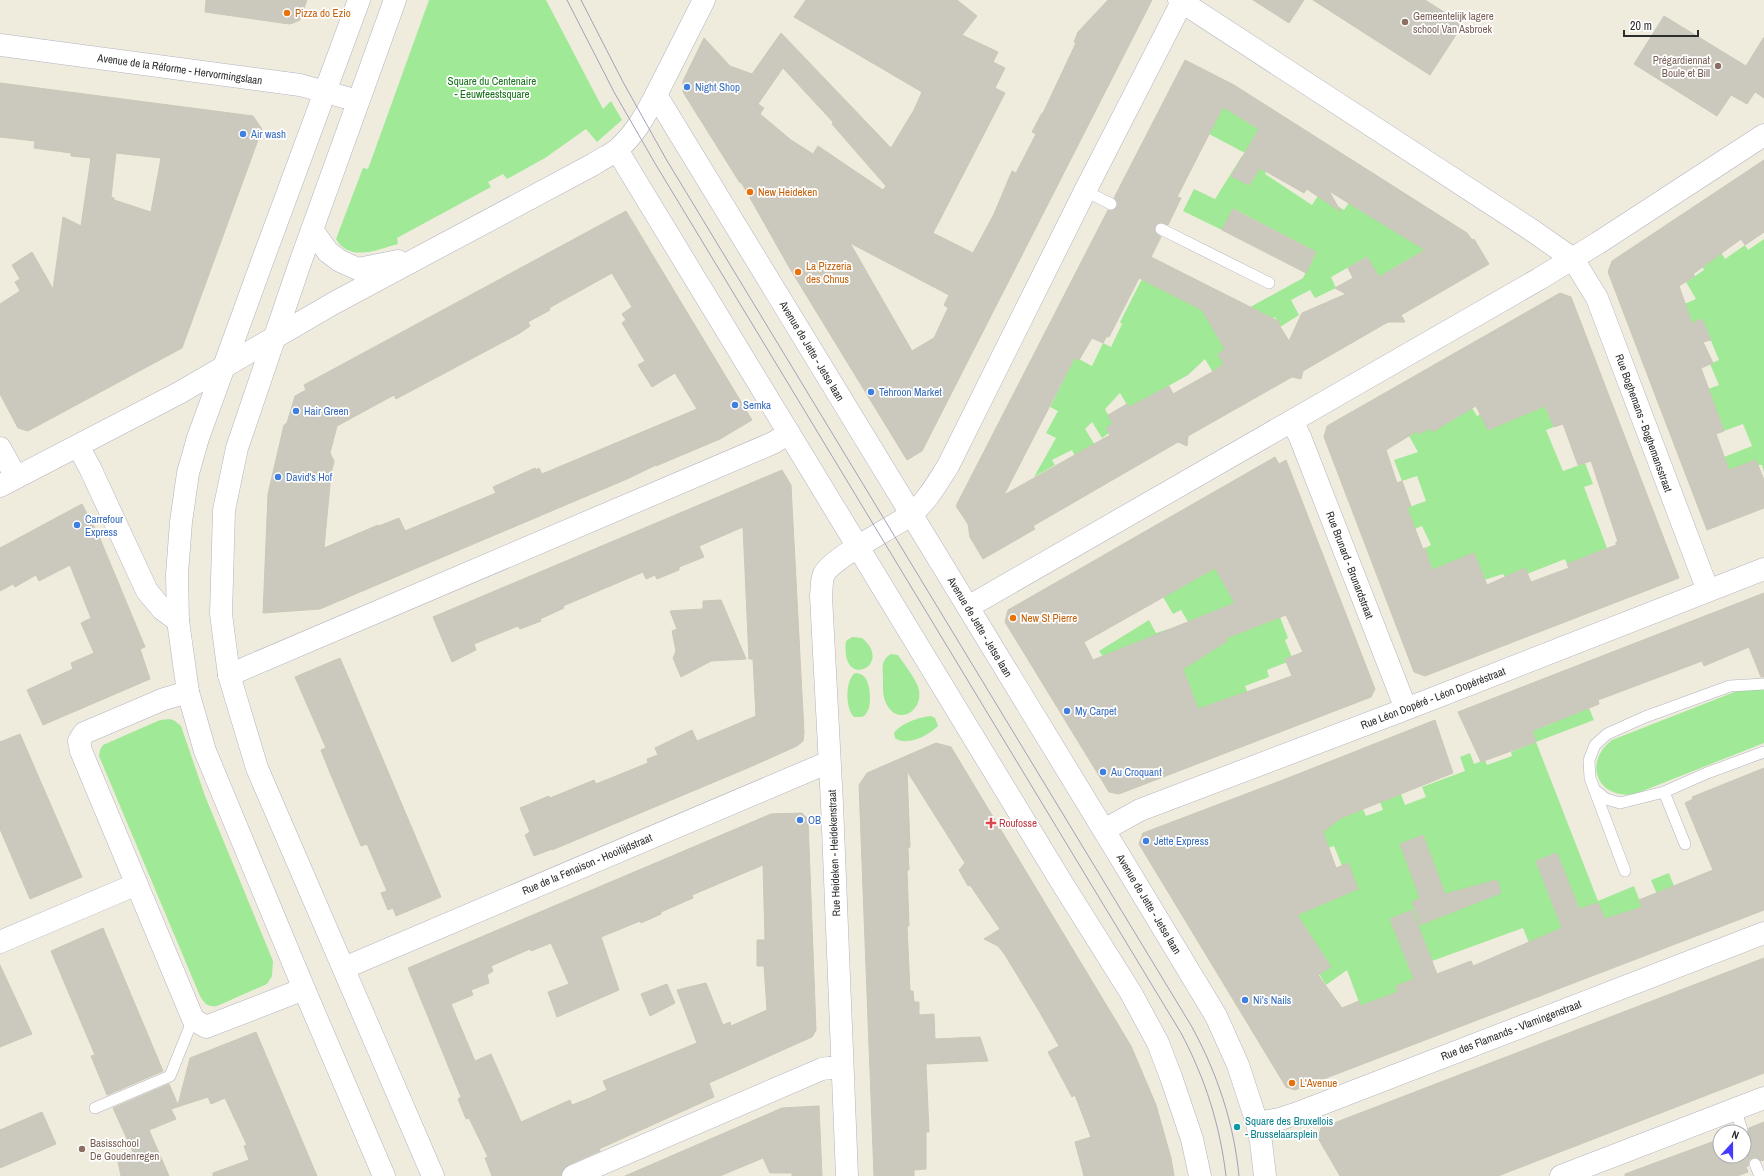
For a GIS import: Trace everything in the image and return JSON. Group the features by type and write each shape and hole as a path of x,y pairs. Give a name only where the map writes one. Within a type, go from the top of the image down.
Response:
{"street":[{"path":"360,0 198,438 188,473 181,522 177,574 178,622 188,692 205,751 384,1176"},
{"path":"395,0 312,230 237,448 224,510 221,614 229,676 257,768 433,1176"},
{"path":"0,448 8,481 179,393 224,366 421,256 594,164 617,150 644,120 704,0"},
{"path":"1181,1 1532,231 1572,259"},
{"name":"Rue Heideken - Heidekenstraat","path":"847,1176 822,585 824,575 830,567 911,514 928,496 948,466 1181,1"},
{"name":"Avenue de la Réforme - Hervormingslaan","path":"0,45 300,85 358,101"},
{"name":"Avenue de Jette - Jetse laan","path":"656,95 1104,830 1219,1022 1238,1066 1257,1123 1265,1176"},
{"path":"968,607 1572,259 1764,135"},
{"path":"617,150 1062,883 1131,993 1158,1043 1171,1077 1192,1139 1200,1176"},
{"path":"312,230 328,252 358,269 421,256"},
{"name":"Rue Boghemans - Boghemansstraat","path":"1572,259 1597,298 1708,591"},
{"name":"Rue Brunard - Brunardstraat","path":"1292,421 1300,436 1406,709"},
{"path":"229,676 765,446 789,433"},
{"path":"78,446 90,468 147,591 162,609 178,622"},
{"name":"Rue Léon Dopéré - Léon Dopéréstraat","path":"1104,830 1140,810 1406,709 1764,569"},
{"path":"188,692 164,699 84,733 79,741 81,751 193,1019 206,1027 304,989"},
{"name":"Rue de la Fenaison - Hooitijdstraat","path":"344,968 830,762"},
{"path":"0,942 137,884"},
{"name":"Rue des Flamands - Vlamingenstraat","path":"1257,1123 1280,1119 1298,1113 1764,933"},
{"path":"573,1176 822,1069 842,1066"},
{"path":"1561,1176 1764,1098"}],"lane":[{"path":"1085,191 1111,204"},
{"path":"1161,229 1268,283"},
{"path":"1625,871 1590,778 1589,760 1595,745 1607,734 1646,717 1730,686 1764,684"},
{"path":"1594,789 1606,799 1620,804 1664,792 1707,773 1764,752"},
{"path":"1664,792 1685,844"},
{"path":"95,1108 170,1076 193,1019"},
{"path":"1734,1109 1740,1124"},
{"path":"1755,1164 1760,1176"}],"green space":[{"name":"Square du Centenaire - Eeuwfeestsquare","path":"429,0 546,0 603,109 611,101 622,120 597,142 586,129 545,158 507,179 503,174 488,182 491,187 397,238 398,244 373,251 349,251 336,239 363,168 368,169"},
{"path":"1223,107 1259,129 1245,153 1209,134"},
{"path":"1242,156 1266,172 1265,174 1312,205 1319,194 1344,210 1352,198 1442,247 1411,258 1392,269 1381,282 1367,257 1331,277 1336,288 1315,298 1310,290 1291,300 1299,315 1280,327 1275,317 1256,329 1243,365 1218,354 1224,364 1219,367 1221,372 1215,376 1205,359 1188,375 1129,408 1120,393 1105,409 1113,424 1109,433 1102,438 1092,422 1085,429 1095,445 1075,456 1072,450 1052,460 1055,465 1034,477 1056,438 1046,433 1058,411 1050,407 1075,357 1092,366 1103,343 1111,347 1122,324 1120,322 1142,279 1245,310 1303,278 1316,252 1234,209 1222,230 1183,211 1194,189 1215,199"},
{"path":"1764,239 1764,472 1762,465 1759,465 1731,476 1724,457 1752,446 1743,424 1724,431 1708,389 1719,385 1710,364 1719,360 1702,319 1686,325 1684,304 1696,299 1686,282 1704,270 1702,266 1718,247 1725,259 1745,245 1748,250"},
{"path":"1515,393 1527,414 1545,406 1554,427 1546,430 1563,471 1585,463 1593,484 1584,487 1607,548 1567,564 1565,559 1527,574 1514,573 1505,577 1503,574 1484,580 1474,553 1433,572 1425,548 1431,545 1422,526 1404,533 1395,512 1426,501 1417,476 1402,481 1394,460 1418,452 1409,436 1467,400 1477,416"},
{"path":"1207,554 1235,603 1188,622 1181,610 1173,614 1159,590 1185,557 1198,578 1206,573 1199,559"},
{"path":"1280,617 1288,638 1285,640 1293,660 1267,670 1269,677 1245,686 1248,693 1198,710 1183,669 1185,653"},
{"path":"1149,620 1156,633 1175,627 1106,661 1099,651"},
{"path":"852,637 862,638 871,648 873,657 870,664 864,669 857,670 851,666 846,657 846,641"},
{"path":"891,654 898,655 918,686 919,698 917,705 908,714 896,714 890,710 884,697 883,666 886,658"},
{"path":"855,673 864,676 868,683 870,693 868,710 866,715 862,717 854,717 849,708 847,695 849,682"},
{"path":"1764,688 1764,743 1635,794 1622,794 1612,791 1604,786 1598,778 1596,769 1598,759 1603,749 1612,740 1737,691"},
{"path":"1589,708 1594,720 1536,742 1531,727 1543,727 1551,724 1550,719 1568,712 1570,716"},
{"path":"931,716 935,718 938,726 929,733 912,741 895,738 894,733 901,726 916,719"},
{"path":"170,719 181,726 205,796 273,961 272,976 267,984 217,1006 207,1004 200,996 99,756 103,745 160,720"},
{"path":"1536,742 1598,901 1634,886 1642,907 1606,922 1580,911 1556,853 1536,861 1562,928 1529,943 1523,928 1432,961 1392,923 1414,979 1396,986 1400,999 1363,1013 1347,970 1326,985 1273,901 1323,904 1330,901 1342,866 1334,846 1328,848 1240,853 1360,802 1366,816 1383,810 1380,802 1401,794 1405,805 1426,797 1422,787 1465,771 1460,757 1470,753 1474,764 1485,760 1487,765 1512,756 1511,752"},
{"path":"1669,873 1674,886 1659,899 1651,880"}],"building":[{"path":"206,0 307,0 300,20 289,24 205,12"},
{"path":"806,0 957,0 977,16 962,35 998,52 993,62 1005,68 995,88 1005,93 933,233 973,253 994,214 1012,171 1016,173 1036,134 1032,132 1043,113 1076,43 1074,42 1078,32 1108,0 1152,0 922,451 907,460 789,267 741,182 740,183 683,92 683,81 704,38 730,66 752,74 781,33 891,148 914,110 922,92 794,17","holes":["783,68 833,122 832,124 886,186 883,190 818,146 813,154 791,140 760,114 764,108 758,104","850,243 949,295 944,305 948,308 934,338 912,351"]},
{"path":"1253,0 1304,0 1289,23"},
{"path":"1313,0 1425,0 1463,24 1430,75"},
{"path":"1664,16 1746,66 1764,37 1764,98 1755,92 1747,104 1731,95 1717,116 1634,64"},
{"path":"1185,60 1234,85 1467,233 1472,240 1474,239 1489,264 1401,315 1405,322 1388,322 1303,371 1301,379 1292,377 1188,436 1187,446 1178,442 1033,526 1035,529 983,559 970,537 968,524 956,506 1108,210 1112,211 1117,207 1118,203 1114,198","holes":["1223,107 1259,129 1231,176 1249,185 1260,168 1304,193 1307,189 1341,212 1329,191 1425,250 1379,277 1367,257 1348,268 1353,278 1335,288 1346,294 1302,313 1289,341 1279,325 1280,322 1151,257 1161,237 1155,232 1155,226 1160,222 1168,225 1181,198 1177,197","1139,278 1202,310 1225,349 1218,354 1224,364 1173,394 1169,386 1129,407 1127,404 1108,415 1113,424 1106,428 1110,435 1004,495 1075,357 1079,360 1092,338 1103,343 1107,336 1109,337"]},
{"path":"0,83 253,116 262,129 182,348 28,431 18,428 0,394 0,304 20,291 15,282 20,279 12,265 32,252 53,289 63,217 81,226 91,158 71,156 71,153 34,148 35,141 0,137","holes":["116,153 161,158 151,212 114,200 114,198 111,197"]},
{"path":"1764,160 1764,232 1745,245 1741,239 1693,274 1695,276 1679,286 1692,323 1702,319 1711,340 1703,342 1713,363 1701,368 1724,431 1716,434 1729,470 1756,460 1764,480 1764,508 1707,530 1608,272 1612,261"},
{"path":"1233,209 1316,252 1306,273 1222,230"},
{"path":"626,211 752,420 720,439 320,609 263,613 268,494 284,425 287,423 295,396 306,390 304,385","holes":["612,273 632,307 622,314 626,320 622,323 645,361 638,365 652,387 675,373 697,409 542,474 539,468 536,470 535,468 493,487 496,493 405,531 399,518 379,526 378,525 324,548 331,474 334,461 330,453 337,426 394,395 396,399 520,333 530,326 528,322 550,310 549,308"]},
{"path":"1560,293 1571,297 1679,578 1425,676 1414,672 1324,437 1327,426","holes":["1476,406 1488,430 1545,406 1554,427 1563,424 1578,465 1591,461 1618,542 1616,542 1616,545 1567,564 1569,568 1531,582 1525,568 1487,585 1474,553 1432,570 1425,548 1423,549 1407,508 1411,506 1402,481 1397,483 1386,450 1417,431 1419,434 1430,428 1432,432"]},
{"path":"1275,457 1279,464 1286,460 1375,689 1371,697 1119,794 1109,792 1005,622 1008,610","holes":["1215,568 1235,603 1093,660 1084,642","1286,615 1303,652 1285,659 1292,676 1198,709 1183,669 1227,641 1226,638"]},
{"path":"782,470 791,485 804,732 803,741 797,746 750,767 552,850 534,856 525,835 530,832 520,808 549,796 550,798 594,780 596,784 648,763 647,759 658,755 655,748 692,730 697,741 756,716 753,659 749,659 743,527 699,546 704,557 679,567 679,570 657,579 655,575 646,579 643,572 563,606 564,608 540,619 541,621 520,629 518,626 474,644 476,650 452,662 433,617"},
{"path":"82,504 98,534 145,647 140,649 150,679 43,725 27,690 73,669 71,663 94,653 81,623 91,618 70,565 39,581 36,575 15,587 13,584 0,591 0,548"},
{"path":"1764,593 1764,677 1761,677 1749,647 1704,666 1702,661 1598,700 1599,704 1532,731 1536,742 1481,762 1458,712"},
{"path":"721,600 746,659 711,661 681,677 673,658 676,651 672,631 677,629 670,611 703,609 703,601"},
{"path":"340,658 441,897 396,916 393,908 388,910 381,893 387,891 367,844 361,846 321,750 326,748 295,677"},
{"path":"1435,720 1453,773 1341,818 1323,832 1336,868 1348,863 1358,889 1297,915 1331,967 1318,975 1342,1008 1359,1001 1360,1006 1398,992 1396,986 1414,979 1390,919 1412,910 1437,974 1471,961 1473,966 1562,928 1536,861 1557,853 1579,909 1598,903 1605,919 1642,907 1639,900 1713,870 1685,803 1693,799 1692,797 1764,768 1764,910 1295,1090 1286,1087 1139,844 1143,833"},
{"path":"20,734 82,877 30,899 0,829 0,742"},
{"path":"936,743 951,747 1131,1046 1156,1105 1171,1158 1174,1176 1084,1176 1075,1142 1091,1137 1075,1095 1072,1097 1048,1052 1059,1046 1005,955 998,946 984,939 1000,929 970,885 968,886 959,870 965,863 907,771 910,847 908,848 909,870 907,870 909,926 907,926 910,991 913,991 914,1002 919,1002 919,1015 934,1014 935,1039 980,1037 988,1061 926,1064 929,1132 926,1132 926,1169 914,1170 914,1176 874,1176 859,785 867,773"},
{"path":"802,813 808,819 816,1030 812,1037 709,1083 714,1097 599,1149 600,1151 568,1165 563,1169 561,1176 492,1176 485,1158 488,1157 469,1118 466,1119 458,1099 461,1097 408,968 771,814","holes":["763,865 765,940 757,940 757,966 764,966 767,1010 731,1026 730,1022 723,1025 706,983 677,990 697,1043 603,1081 607,1090 590,1098 572,1105 570,1100 521,1122 491,1054 475,1061 451,1004 473,995 471,990 489,983 487,975 493,971 491,966 530,949 531,951 551,943 569,984 548,992 557,1017 619,990 601,937 640,921 641,923 661,914 661,912 693,898 692,895"]},
{"path":"1423,835 1445,894 1497,880 1501,893 1420,925 1412,902 1420,898 1400,844"},
{"path":"103,928 163,1071 107,1095 91,1056 95,1055 51,951"},
{"path":"1764,958 1764,1073 1498,1176 1340,1176 1318,1138 1321,1128"},
{"path":"0,965 32,1034 0,1047"},
{"path":"667,984 675,1003 650,1016 641,994"},
{"path":"256,1032 317,1176 213,1176 213,1173 249,1160 244,1146 247,1145 225,1098 211,1104 208,1097 171,1109 176,1119 149,1130 169,1176 121,1176 117,1157 133,1152 113,1108 169,1084 178,1105 190,1058"},
{"path":"819,1106 822,1176 792,1176 792,1173 770,1173 763,1158 720,1176 625,1176 782,1108"},
{"path":"42,1112 56,1144 0,1168 0,1130"},
{"path":"1764,1122 1764,1160 1761,1161 1756,1157 1752,1158 1752,1127"},
{"path":"1712,1142 1712,1164 1748,1164 1746,1167 1748,1172 1737,1176 1625,1176 1625,1174"}],"tram line":[{"path":"567,0 614,92 656,165 1181,1033 1190,1050 1210,1102 1220,1138 1226,1176"},
{"path":"581,0 623,82 666,159 1192,1027 1217,1080 1229,1118 1237,1156 1239,1176"}],"place":[{"name":"Pizza do Ezio","path":"287,13"},
{"name":"Gemeentelijk lagere school Van Asbroek","path":"1405,22"},
{"name":"Prégardiennat Boule et Bill","path":"1718,66"},
{"name":"Night Shop","path":"687,87"},
{"name":"Air wash","path":"243,134"},
{"name":"New Heideken","path":"750,192"},
{"name":"La Pizzeria des Chnus","path":"798,272"},
{"name":"Tehroon Market","path":"871,392"},
{"name":"Semka","path":"735,405"},
{"name":"Hair Green","path":"296,411"},
{"name":"David's Hof","path":"278,477"},
{"name":"Carrefour Express","path":"77,525"},
{"name":"New St Pierre","path":"1013,618"},
{"name":"My Carpet","path":"1067,711"},
{"name":"Au Croquant","path":"1103,772"},
{"name":"OB","path":"800,820"},
{"name":"Roufosse","path":"991,823"},
{"name":"Jette Express","path":"1146,841"},
{"name":"Ni's Nails","path":"1245,1000"},
{"name":"L'Avenue","path":"1292,1083"},
{"name":"Square des Bruxellois - Brusselaarsplein","path":"1237,1127"},
{"name":"Basisschool De Goudenregen","path":"82,1149"}]}
